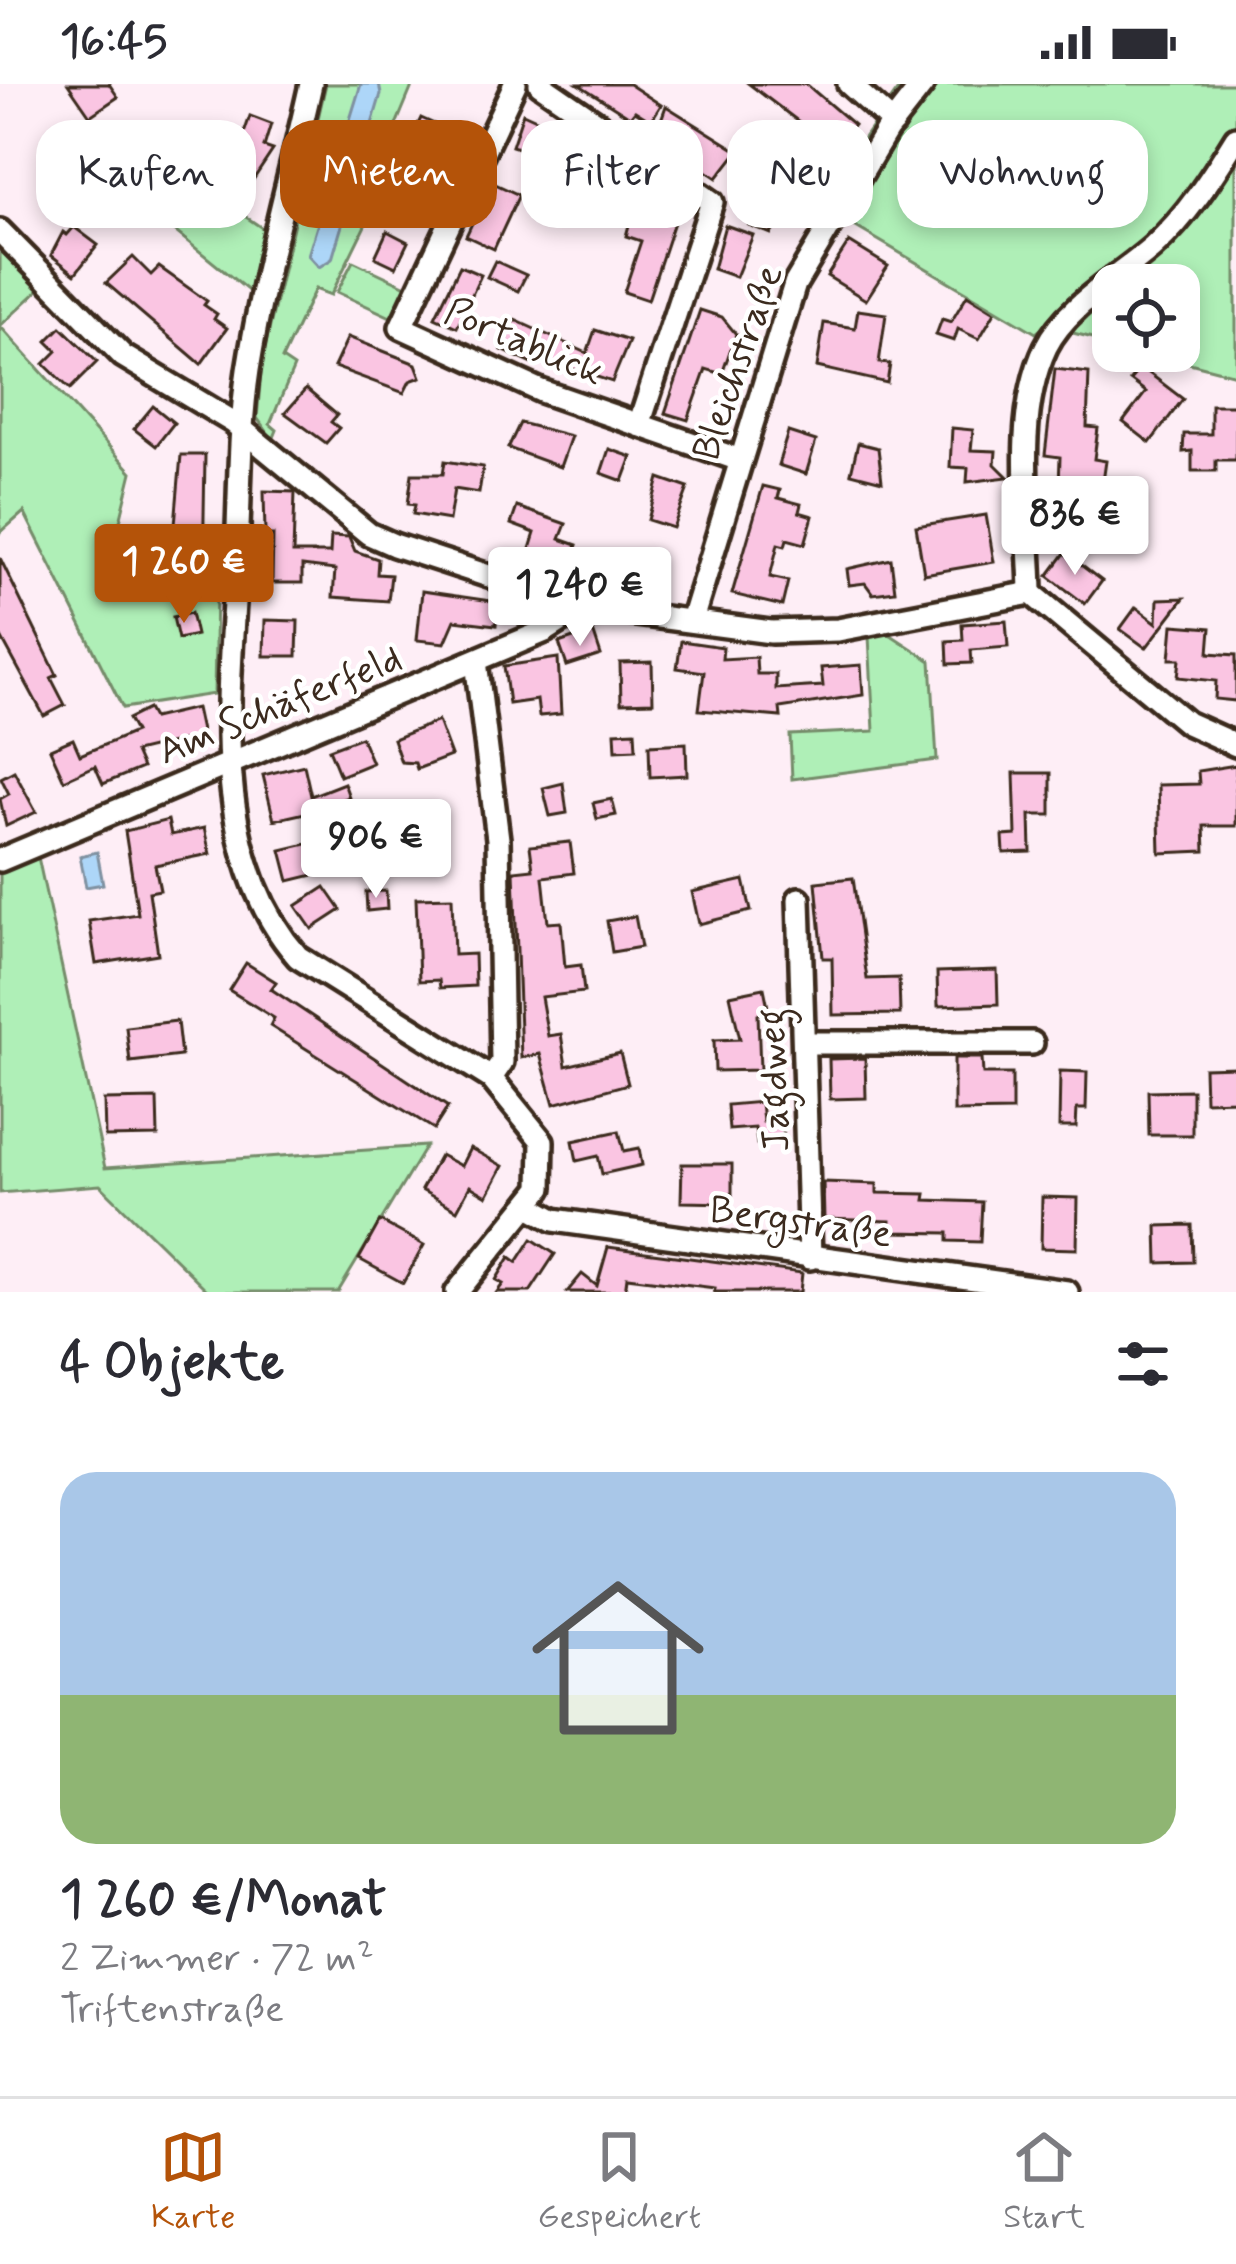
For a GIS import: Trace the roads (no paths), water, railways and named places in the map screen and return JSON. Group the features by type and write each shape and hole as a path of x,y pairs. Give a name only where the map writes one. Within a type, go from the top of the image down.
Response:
{"street":[{"path":"311,84 248,370 231,761 244,852 274,929 298,957 491,1078 542,1141 545,1168 529,1206 457,1292"},
{"name":"Portablick","path":"514,84 400,327 541,391 740,460"},
{"path":"540,84 712,202 639,424"},
{"path":"849,84 893,122"},
{"name":"Bleichstraße","path":"692,620 795,284 893,122 923,84"},
{"path":"1236,137 1204,189 1156,244 1061,325 1044,351 1032,391 1028,439 1031,593 1187,723 1236,745"},
{"path":"0,231 123,356 243,430 369,534 583,608 771,632 838,630 1031,593"},
{"name":"Am Schäferfeld","path":"0,860 476,661 545,631 583,608"},
{"path":"476,661 496,818 502,927 502,1062 491,1078"},
{"name":"Jagdweg","path":"800,899 808,1043 810,1258"},
{"path":"808,1043 1032,1043"},
{"name":"Bergstraße","path":"529,1206 554,1220 1008,1288 1067,1292"}],"water":[{"path":"361,84 379,84 373,120 350,120"},
{"path":"316,228 341,228 332,259 319,267 308,255"},
{"path":"97,852 103,884 86,887 80,856"}]}
